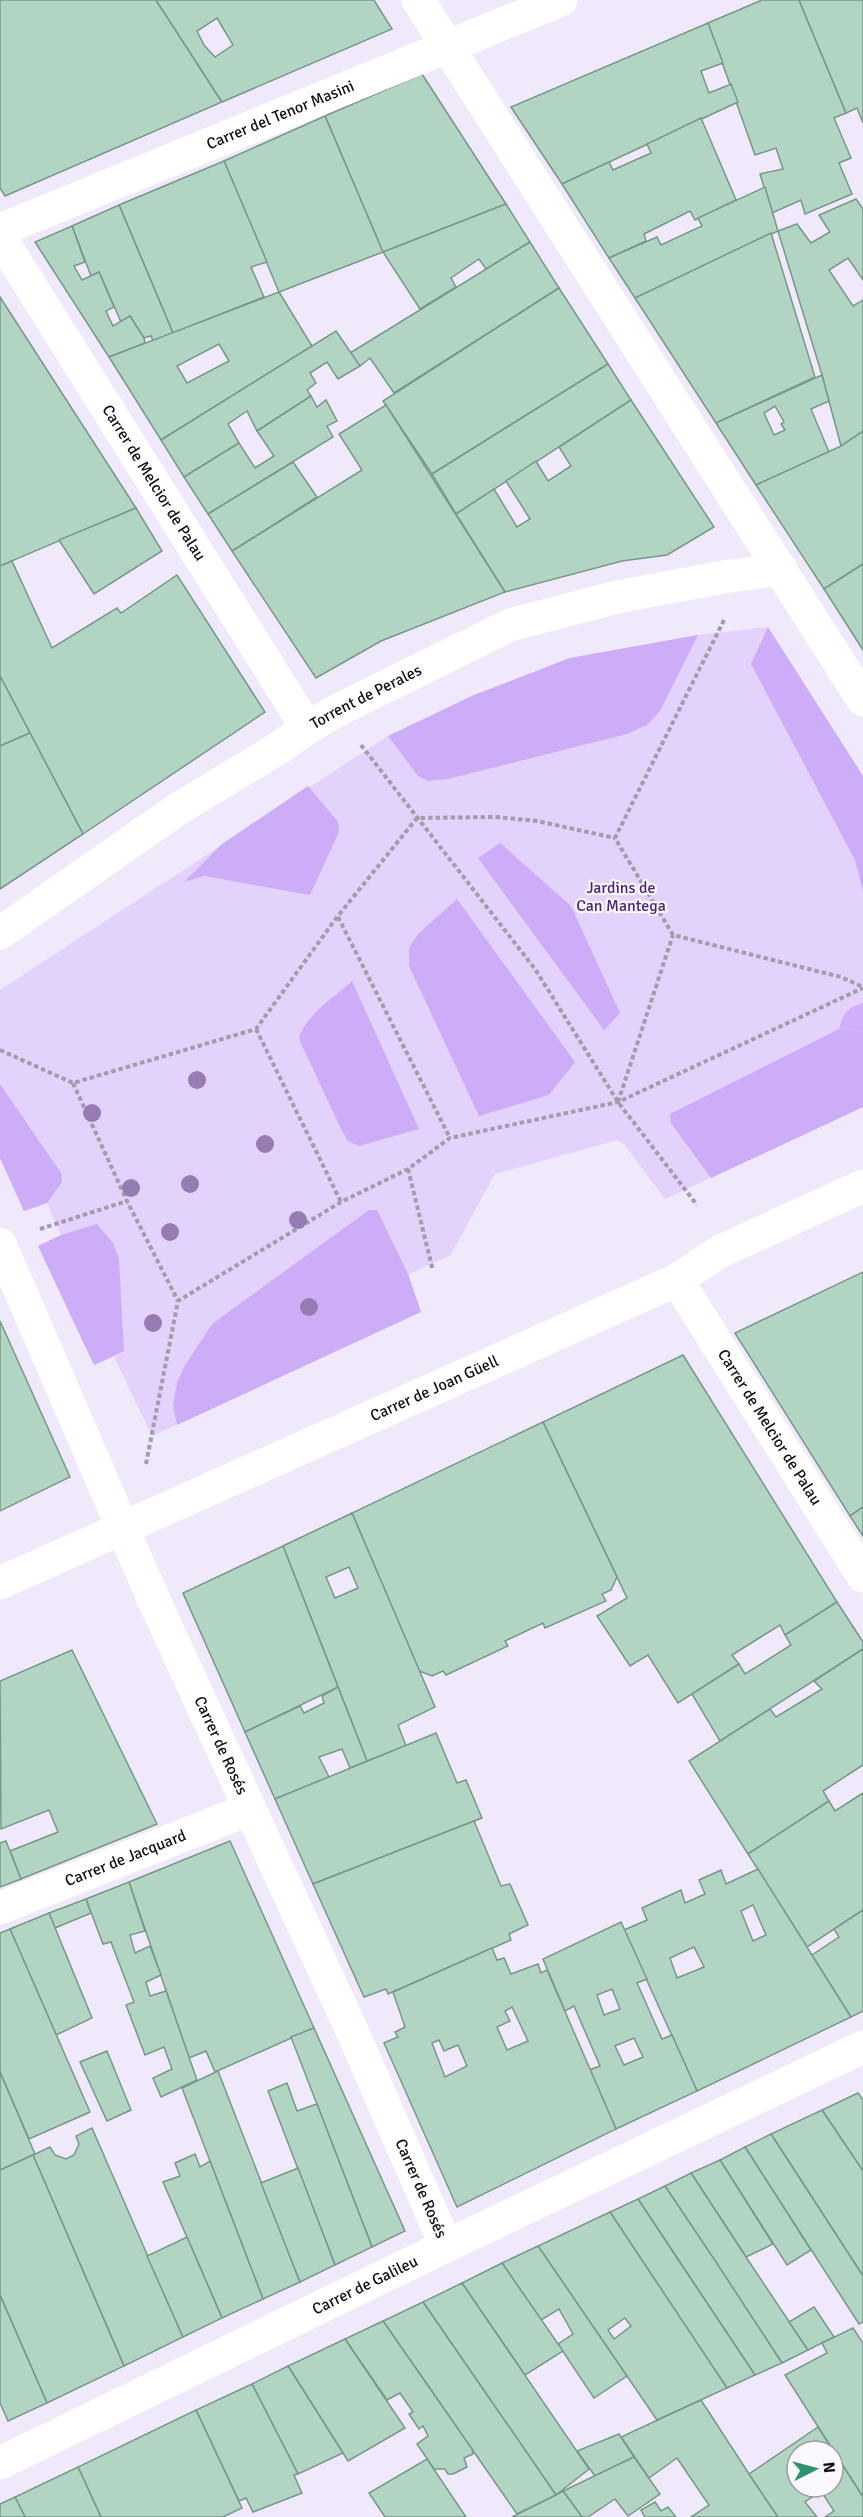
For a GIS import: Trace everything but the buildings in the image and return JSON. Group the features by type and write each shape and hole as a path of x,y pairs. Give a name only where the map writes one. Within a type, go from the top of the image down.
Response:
{"street":[{"path":"418,0 863,700"},
{"name":"Carrer del Tenor Masini","path":"0,230 561,0"},
{"name":"Carrer de Melcior de Palau","path":"0,237 307,728"},
{"name":"Torrent de Perales","path":"0,933 178,809 277,749 307,728 336,711 510,626 617,597 781,569"},
{"name":"Carrer de Joan Güell","path":"0,1583 677,1280 721,1251 863,1186"},
{"name":"Carrer de Rosés","path":"0,1244 152,1596 353,2034 446,2246"},
{"name":"Carrer de Melcior de Palau","path":"677,1280 863,1576"},
{"name":"Carrer de Jacquard","path":"0,1908 250,1809"},
{"name":"Carrer de Galileu","path":"0,2463 446,2246 863,2047"}],"path":[{"path":"615,838 726,618"},
{"path":"357,740 535,969 618,1102 697,1205"},
{"path":"0,1050 74,1083 256,1029 338,917 417,818 496,816 537,821 615,838 673,935 841,977 863,987"},
{"path":"338,917 450,1138"},
{"path":"618,1102 673,935"},
{"path":"178,1301 341,1202 408,1169 450,1138 618,1102 863,987"},
{"path":"256,1029 341,1202"},
{"path":"74,1083 127,1201 178,1301 146,1464"},
{"path":"408,1169 433,1271"},
{"path":"0,1244 127,1201"}],"green space":[{"name":"Jardins de Can Mantega","path":"768,627 863,776 863,1107 665,1199 624,1144 617,1140 495,1174 450,1256 408,1274 421,1312 152,1436 114,1357 94,1365 38,1246 61,1235 47,1203 24,1211 0,1158 0,990 388,736 474,695 570,658 698,635"}],"shaded area":[{"path":"768,627 863,776 863,891 855,860 751,664"},
{"path":"698,635 660,711 647,725 627,734 448,779 428,781 418,776 388,736 474,695 570,658"},
{"path":"308,786 338,822 339,832 310,895 204,876 184,882 222,844"},
{"path":"500,843 571,906 620,1013 604,1030 478,858"},
{"path":"457,899 575,1062 549,1095 479,1116 409,966 409,947 419,933"},
{"path":"352,981 419,1129 359,1146 348,1141 342,1131 299,1039 313,1015"},
{"path":"863,1003 863,1032 839,1029 847,1012 853,1006"},
{"path":"839,1029 863,1032 863,1107 711,1178 671,1123 670,1114"},
{"path":"0,1084 61,1173 62,1182 47,1203 24,1211 0,1158"},
{"path":"369,1210 377,1210 408,1274 421,1312 177,1425 173,1405 177,1383 184,1367 212,1324"},
{"path":"97,1224 113,1243 119,1259 124,1351 94,1365 38,1246 61,1235"}]}
